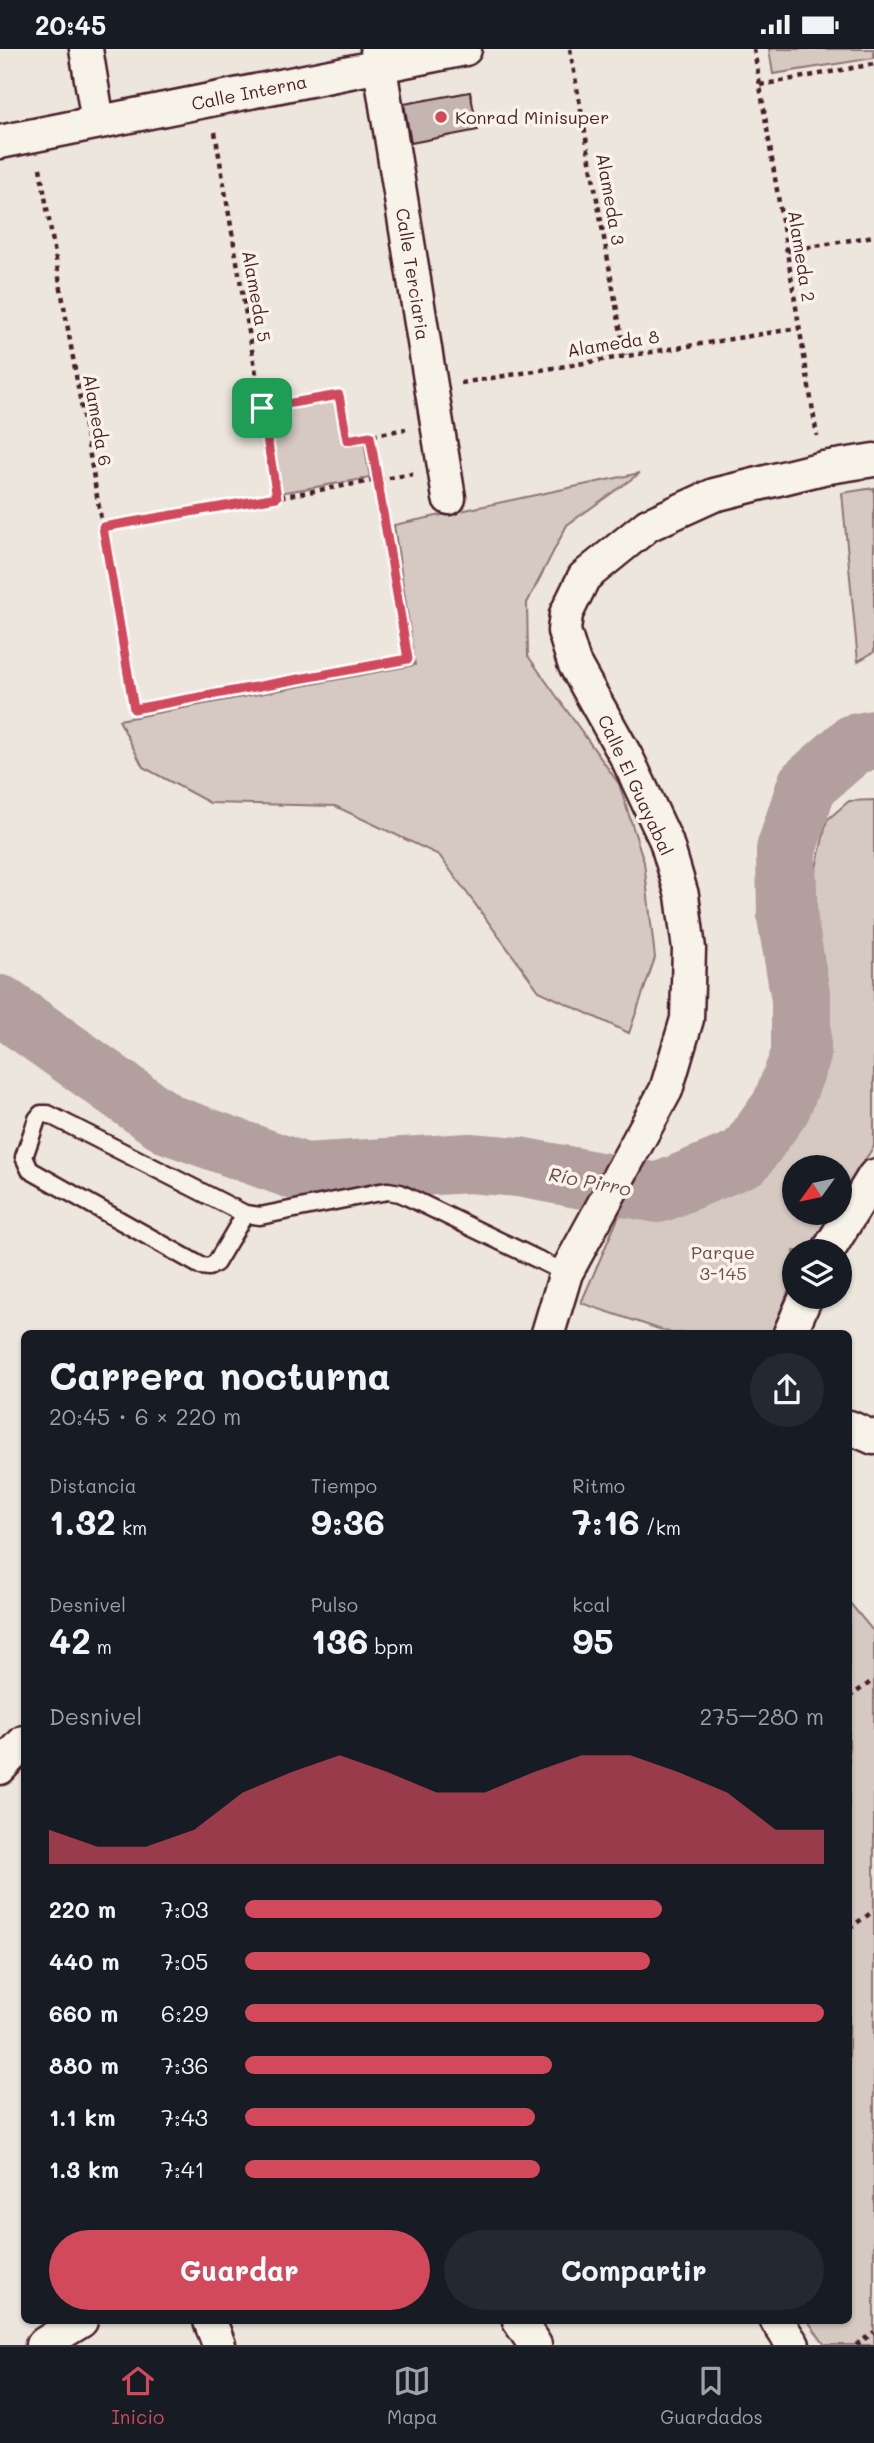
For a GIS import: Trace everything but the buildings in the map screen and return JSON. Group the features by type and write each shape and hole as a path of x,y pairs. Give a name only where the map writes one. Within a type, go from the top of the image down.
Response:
{"street":[{"path":"86,49 98,122"},
{"name":"Calle Interna","path":"0,142 209,100 378,57 465,49"},
{"name":"Calle Terciaria","path":"378,57 447,483"},
{"name":"Calle El Guayabal","path":"549,1330 566,1273 666,1090 687,1019 689,949 682,895 666,841 634,772 575,663 564,631 566,614 584,577 649,525 714,495 823,468 874,460"},
{"path":"835,1239 874,1176"},
{"path":"791,1330 801,1309"},
{"path":"852,1428 874,1437"},
{"path":"0,1768 21,1745"},
{"path":"42,2345 75,2324"},
{"path":"211,2324 219,2345"},
{"path":"521,2324 535,2345"},
{"path":"779,2324 793,2345"}],"lane":[{"path":"245,1214 216,1263 209,1267 201,1266 30,1170 24,1157 37,1119 41,1114 48,1114 245,1214 260,1216 375,1193 400,1193 566,1273"}],"path":[{"name":"Alameda 3","path":"570,49 625,355"},
{"name":"Alameda 2","path":"754,49 823,468"},
{"path":"760,85 874,64"},
{"name":"Alameda 5","path":"209,100 277,497"},
{"name":"Alameda 6","path":"34,136 134,709 408,659 377,480"},
{"path":"787,251 874,236"},
{"name":"Alameda 8","path":"433,388 799,328"},
{"path":"262,408 339,395 347,440 370,436 377,480"},
{"path":"103,527 377,480 447,483"},
{"path":"852,1695 874,1679"},
{"path":"852,1926 874,1911"},
{"path":"856,2345 874,2332"}],"green space":[{"path":"769,49 874,49 874,58 773,74"},
{"path":"337,398 343,444 364,441 370,478 279,493 262,410"},
{"path":"640,473 567,525 527,603 528,656 619,784 644,862 655,958 629,1033 539,991 439,855 335,806 210,803 143,767 119,720 415,665 394,525"},
{"path":"874,488 874,652 858,661 842,493"},
{"name":"Parque 3-145","path":"874,800 874,1146 852,1180 852,1155 782,1155 782,1225 823,1225 815,1239 782,1239 782,1307 773,1330 662,1330 581,1303 625,1202 682,1202 730,1183 772,1143 808,1097 820,1043 815,872 827,820 849,801"},
{"path":"852,1606 874,1632 874,2345 825,2345 810,2324 852,2324"}],"waterway":[{"name":"Río Pirro","path":"0,1005 168,1124 304,1173 469,1163 519,1167 658,1193 745,1157 781,1107 801,1055 801,999 787,917 786,850 807,785 854,744 874,740"}],"place":[{"name":"Konrad Minisuper","path":"441,117"}],"route":[{"path":"339,395 347,440 370,436 408,659 134,709 103,527 277,497 262,408 339,395"}]}
